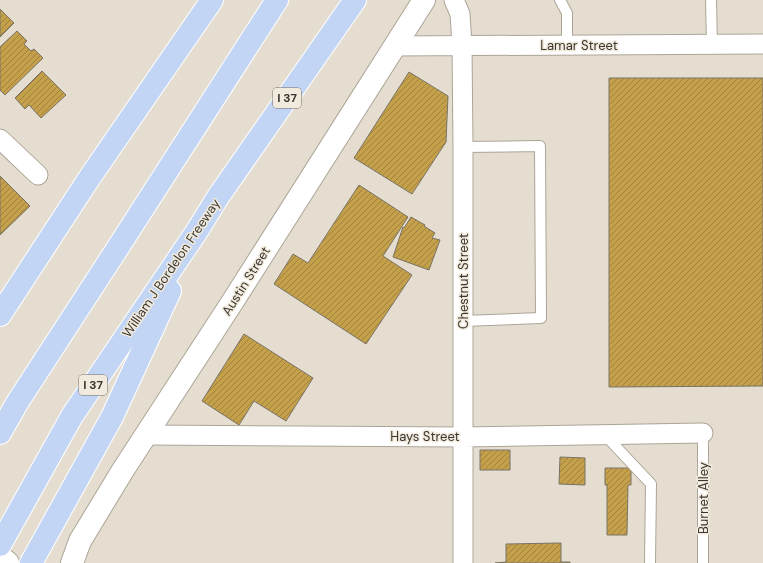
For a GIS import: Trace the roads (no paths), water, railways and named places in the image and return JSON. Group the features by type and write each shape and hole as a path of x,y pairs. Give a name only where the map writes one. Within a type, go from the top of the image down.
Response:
{"highway":[{"path":"0,315 90,177 212,0"},
{"path":"0,433 17,403 142,212 277,0"},
{"name":"William J Bordelon Freeway","path":"0,545 72,416 197,232 223,190 355,0"},
{"path":"31,563 112,417 197,232"}],"street":[{"name":"Austin Street","path":"72,563 80,542 146,435 234,301 424,0"},
{"name":"Chestnut Street","path":"454,0 460,14 462,46 463,563"},
{"name":"Lamar Street","path":"394,46 763,44"},
{"path":"0,139 38,175"},
{"name":"Hays Street","path":"146,435 463,436 703,433"},
{"path":"0,556 8,563"}],"lane":[{"path":"560,0 567,13 568,45"},
{"path":"711,0 712,44"},
{"path":"463,147 540,146 541,310 541,318 463,321"},
{"name":"Burnet Alley","path":"703,433 703,563"},
{"path":"605,435 651,484 650,563"}]}
